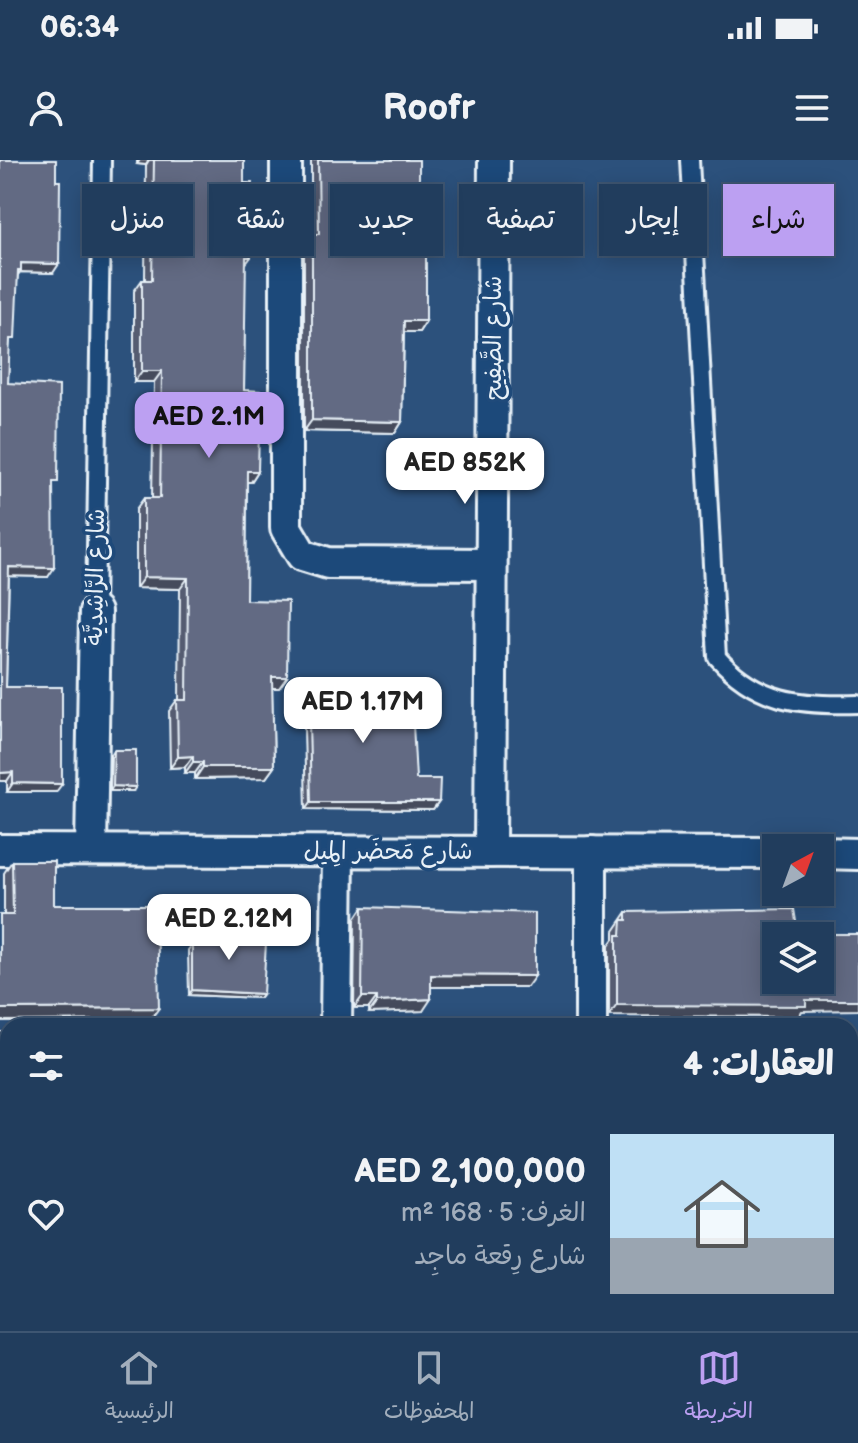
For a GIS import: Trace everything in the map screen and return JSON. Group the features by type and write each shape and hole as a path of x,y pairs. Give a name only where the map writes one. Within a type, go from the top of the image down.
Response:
{"street":[{"path":"286,160 286,528 302,555 328,563 491,564"},
{"name":"شارع الصَّفِيح","path":"490,852 494,160"},
{"name":"شارع الرَّاشِدِيَّة","path":"91,850 95,612"},
{"name":"شارع مَحضَر المِيل","path":"0,850 762,853"},
{"path":"336,1018 338,851"},
{"path":"591,852 591,1018"},
{"path":"834,853 858,854"}],"lane":[{"name":"شارع الرَّاشِدِيَّة","path":"95,612 102,160"},
{"path":"690,160 717,657 746,685 781,701 800,705 858,704"}],"building":[{"path":"0,160 56,160 56,181 60,181 59,264 21,263 21,270 18,270 15,339 10,339 8,383 59,386 58,482 53,482 54,568 9,567 6,687 62,687 62,784 13,783 13,772 0,773"},
{"path":"154,160 244,160 244,183 252,183 209,184 209,256 251,256 246,257 244,390 260,391 258,471 247,471 246,600 288,601 287,677 272,677 274,767 203,767 203,762 193,762 193,756 178,757 177,700 187,700 188,578 144,577 144,498 160,498 162,371 142,371 142,280 152,280 152,256 193,256 193,184 154,184"},
{"path":"318,160 419,160 419,184 330,184 330,256 426,256 426,321 404,321 402,422 312,420 312,256 314,234 319,234"},
{"path":"389,679 390,694 406,694 407,724 413,724 416,779 440,779 439,802 311,802 308,681"},
{"path":"114,750 136,750 136,787 113,786"},
{"path":"12,861 54,861 54,905 157,905 159,1008 0,1009 0,915 13,915"},
{"path":"363,907 535,913 535,976 431,975 431,999 377,1002 377,997 362,997"},
{"path":"794,909 796,922 762,922 762,994 834,994 834,934 858,934 858,1000 806,1000 806,1006 617,1005 617,935 621,935 622,920 627,920 627,912"},
{"path":"207,925 252,927 251,942 266,943 263,994 192,990 192,945 206,946"}]}
